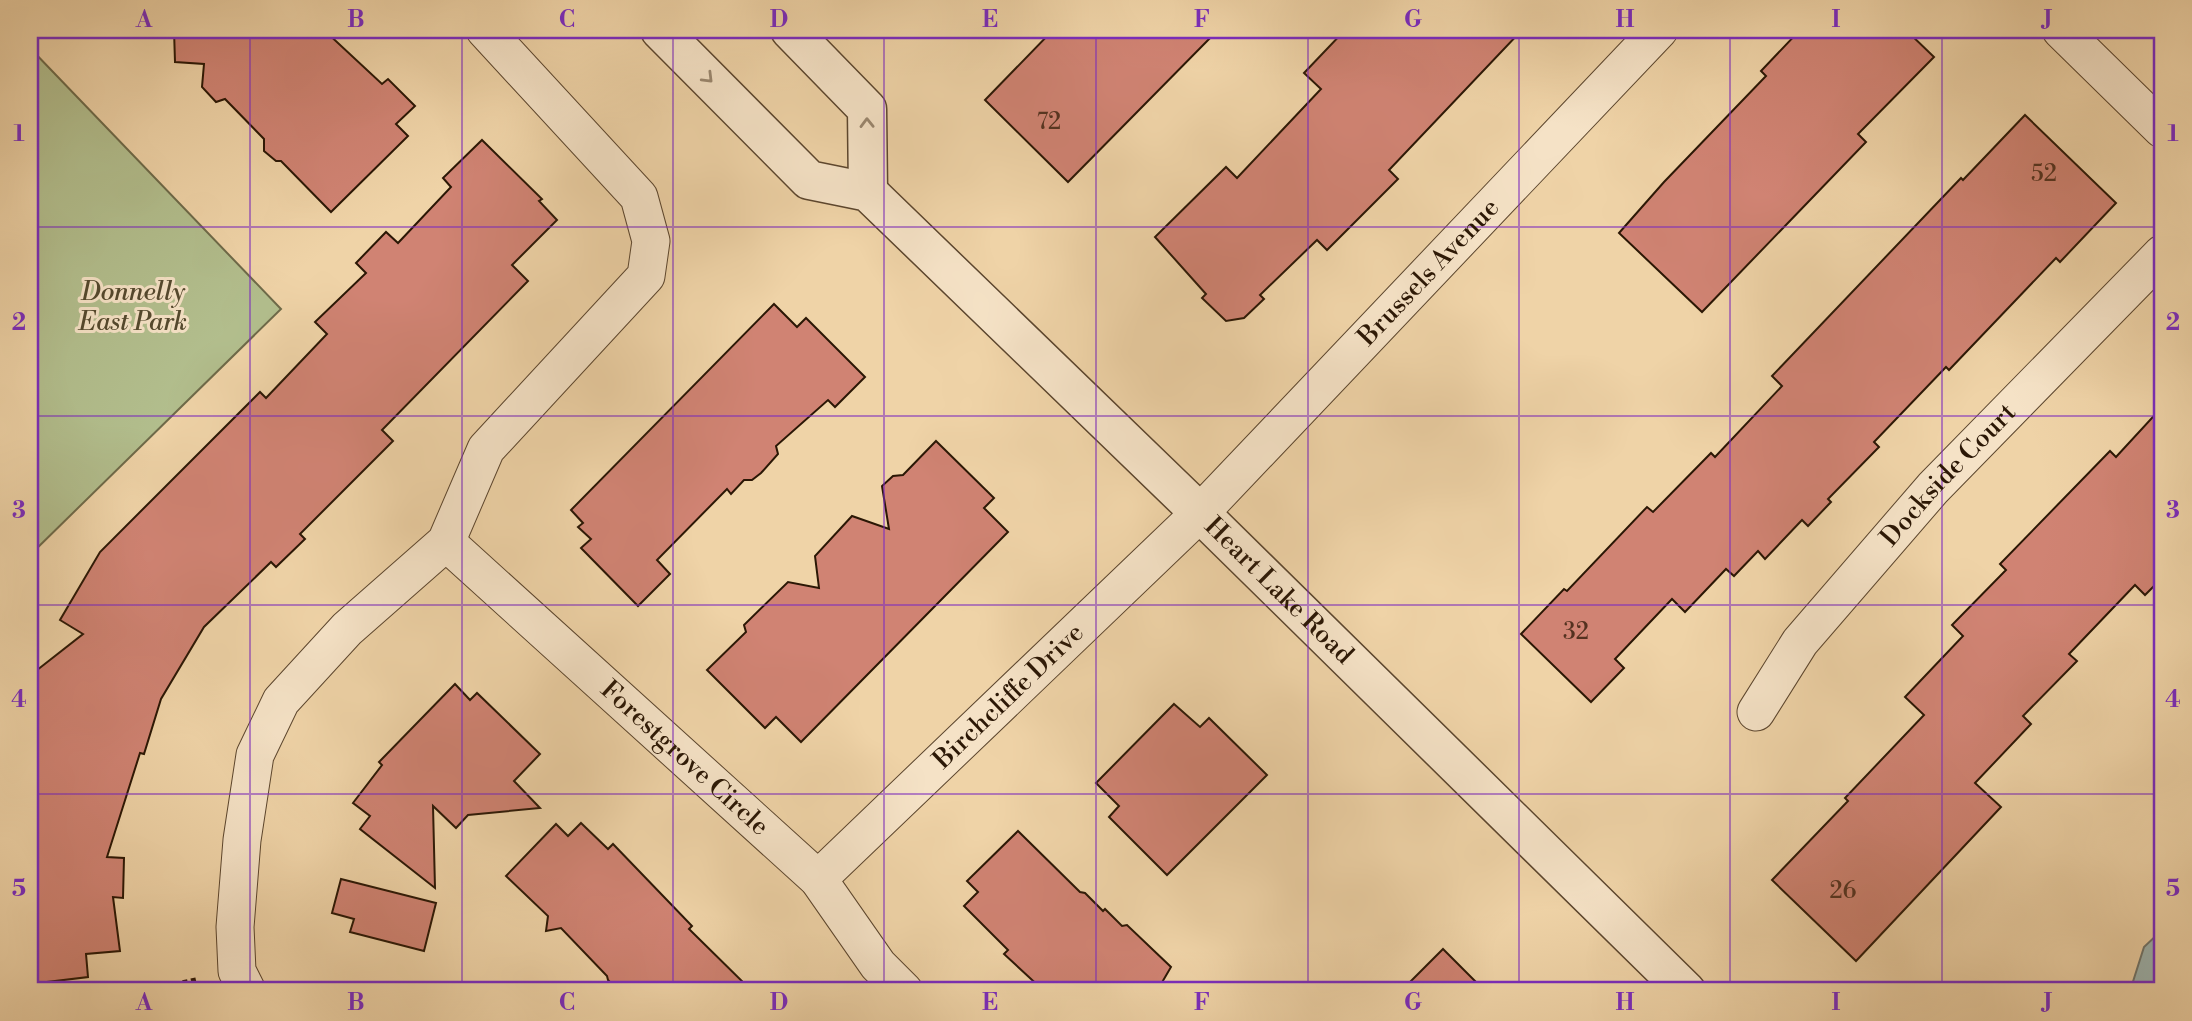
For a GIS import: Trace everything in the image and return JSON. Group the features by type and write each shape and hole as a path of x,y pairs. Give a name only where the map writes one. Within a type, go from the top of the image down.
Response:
{"street":[{"path":"242,981 235,927 241,853 255,755 281,701 347,629 446,542 486,449 646,276 651,241 639,197 485,30"},
{"path":"660,30 809,180 868,192 867,109 790,30"},
{"name":"Brussels Avenue","path":"1199,513 1659,30"},
{"path":"2061,30 2162,129"},
{"name":"Heart Lake Road","path":"868,192 1686,991"},
{"name":"Dockside Court","path":"1756,712 1800,642 1933,488 2162,254"},
{"name":"Birchcliffe Drive","path":"818,879 1199,513"},
{"name":"Forestgrove Circle","path":"446,542 818,879 878,965 904,991"}],"path":[{"path":"141,991 242,981"}],"green space":[{"name":"Donnelly East Park","path":"30,48 281,309 30,555"}],"water":[{"path":"2162,930 2162,991 2130,991 2144,947"}],"building":[{"path":"174,30 324,30 382,84 388,79 415,106 396,124 408,136 331,212 281,161 276,161 264,151 264,139 225,99 216,102 202,87 204,64 175,62"},
{"path":"1053,30 1218,30 1068,182 985,100"},
{"path":"1345,30 1522,30 1389,170 1398,179 1327,250 1317,240 1260,295 1264,299 1244,318 1226,321 1202,298 1206,294 1155,237 1226,167 1237,178 1321,89 1304,73"},
{"path":"1800,30 1906,30 1934,57 1858,134 1866,142 1702,312 1619,233 1766,76 1761,71"},
{"path":"2025,115 2116,203 2060,262 2056,258 1949,370 1946,367 1874,442 1879,447 1828,499 1831,502 1808,526 1802,520 1765,559 1758,551 1734,576 1726,569 1685,612 1672,599 1615,659 1624,668 1591,702 1521,634 1564,589 1567,591 1647,507 1653,512 1711,453 1715,457 1782,386 1772,376 1961,178 1963,180"},
{"path":"482,140 542,199 539,201 557,220 512,265 528,281 382,430 393,441 300,534 305,539 276,567 271,562 204,627 161,699 144,754 140,753 107,857 124,858 123,898 113,897 120,951 86,954 88,977 30,984 30,684 32,674 83,634 60,620 100,552 260,392 266,398 327,334 315,322 366,273 356,263 386,232 398,243 451,187 443,178"},
{"path":"774,304 797,327 806,318 865,377 835,407 828,400 776,446 778,454 761,473 752,480 744,480 731,494 727,489 657,560 670,574 638,606 581,548 591,539 578,527 583,523 571,510"},
{"path":"2162,407 2162,578 2145,595 2135,585 2069,654 2077,661 2023,716 2031,724 1975,783 2001,807 1856,961 1772,880 1848,801 1845,798 1924,715 1905,697 1963,636 1952,625 2006,570 2000,564 2110,451 2116,457"},
{"path":"936,441 994,498 984,508 1008,532 801,742 776,717 765,728 707,670 746,632 744,625 788,582 819,588 815,556 852,516 889,529 882,486 893,476 903,475"},
{"path":"455,684 470,700 477,693 540,754 514,781 540,808 468,815 456,828 433,806 435,888 360,829 370,816 353,803 382,765 379,762"},
{"path":"1174,704 1200,727 1209,718 1267,775 1167,875 1109,817 1119,806 1096,783"},
{"path":"581,823 608,849 613,844 692,926 689,929 752,991 618,991 561,928 546,931 548,916 506,876 556,824 568,836"},
{"path":"1018,831 1080,892 1085,893 1103,911 1105,909 1122,926 1127,925 1171,967 1157,991 1044,991 1004,954 1008,950 964,906 978,892 967,881"},
{"path":"341,879 436,903 424,951 350,932 354,919 332,913"},
{"path":"1443,949 1485,991 1401,991"}]}
